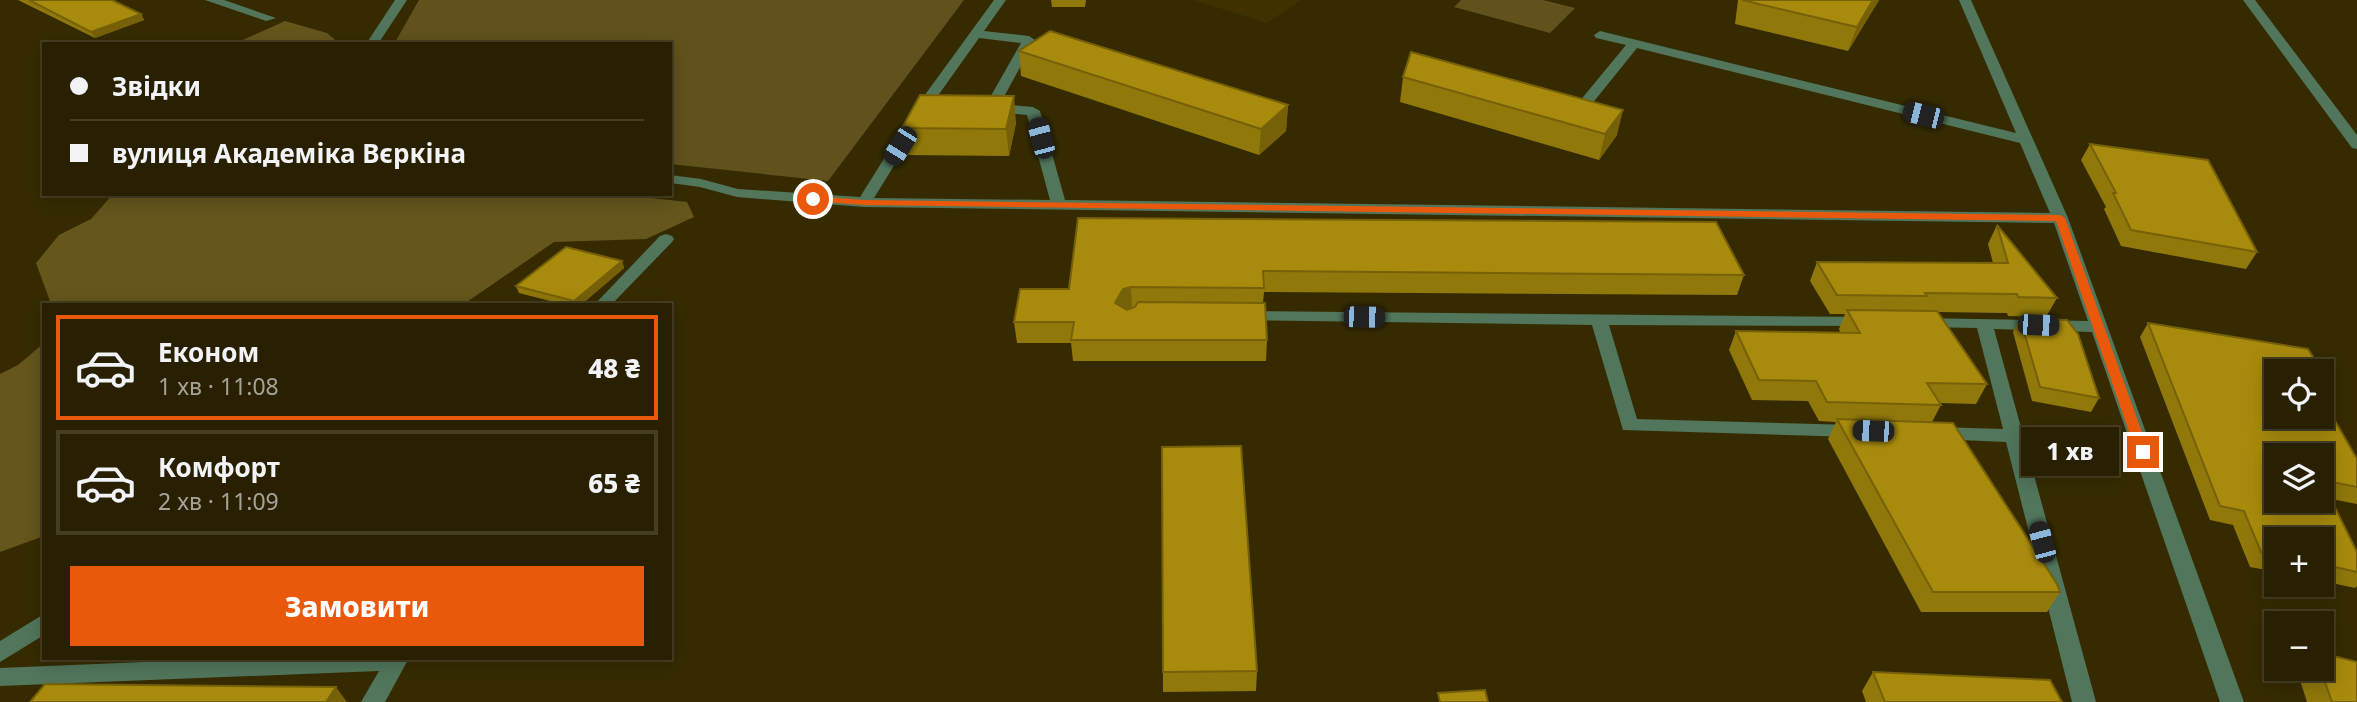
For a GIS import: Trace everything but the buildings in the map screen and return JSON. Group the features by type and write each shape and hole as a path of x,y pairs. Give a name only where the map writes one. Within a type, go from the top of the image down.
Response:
{"street":[{"path":"211,0 270,18"},
{"path":"373,42 401,0"},
{"path":"864,202 1000,0"},
{"path":"1965,0 2060,218 2232,702"},
{"path":"2249,0 2357,145"},
{"path":"978,34 1029,40 984,108 1033,111 1059,205"},
{"path":"1600,35 2026,140"},
{"path":"1586,102 1634,43"},
{"path":"672,179 701,183 737,193 864,202 2060,218"},
{"path":"604,303 666,239"},
{"path":"1222,316 1984,323 2098,327"},
{"path":"1599,319 1630,425 1873,431"},
{"path":"1984,323 2084,702"},
{"path":"1912,432 2014,436"},
{"path":"0,653 42,624"},
{"path":"0,677 391,669 373,702"}],"shaded area":[{"path":"419,0 964,0 828,181 672,164 672,42 395,42"},
{"path":"1194,0 1301,0 1267,23"},
{"path":"1461,0 1543,0 1575,8 1550,33 1454,7"},
{"path":"285,21 327,33 338,42 238,42"},
{"path":"111,196 633,196 687,202 694,217 646,239 554,242 465,303 51,303 36,263 59,235 91,219"},
{"path":"42,345 42,537 0,552 0,374 18,365"}],"route":[{"path":"813,199 864,202 2060,218 2143,452"}]}
